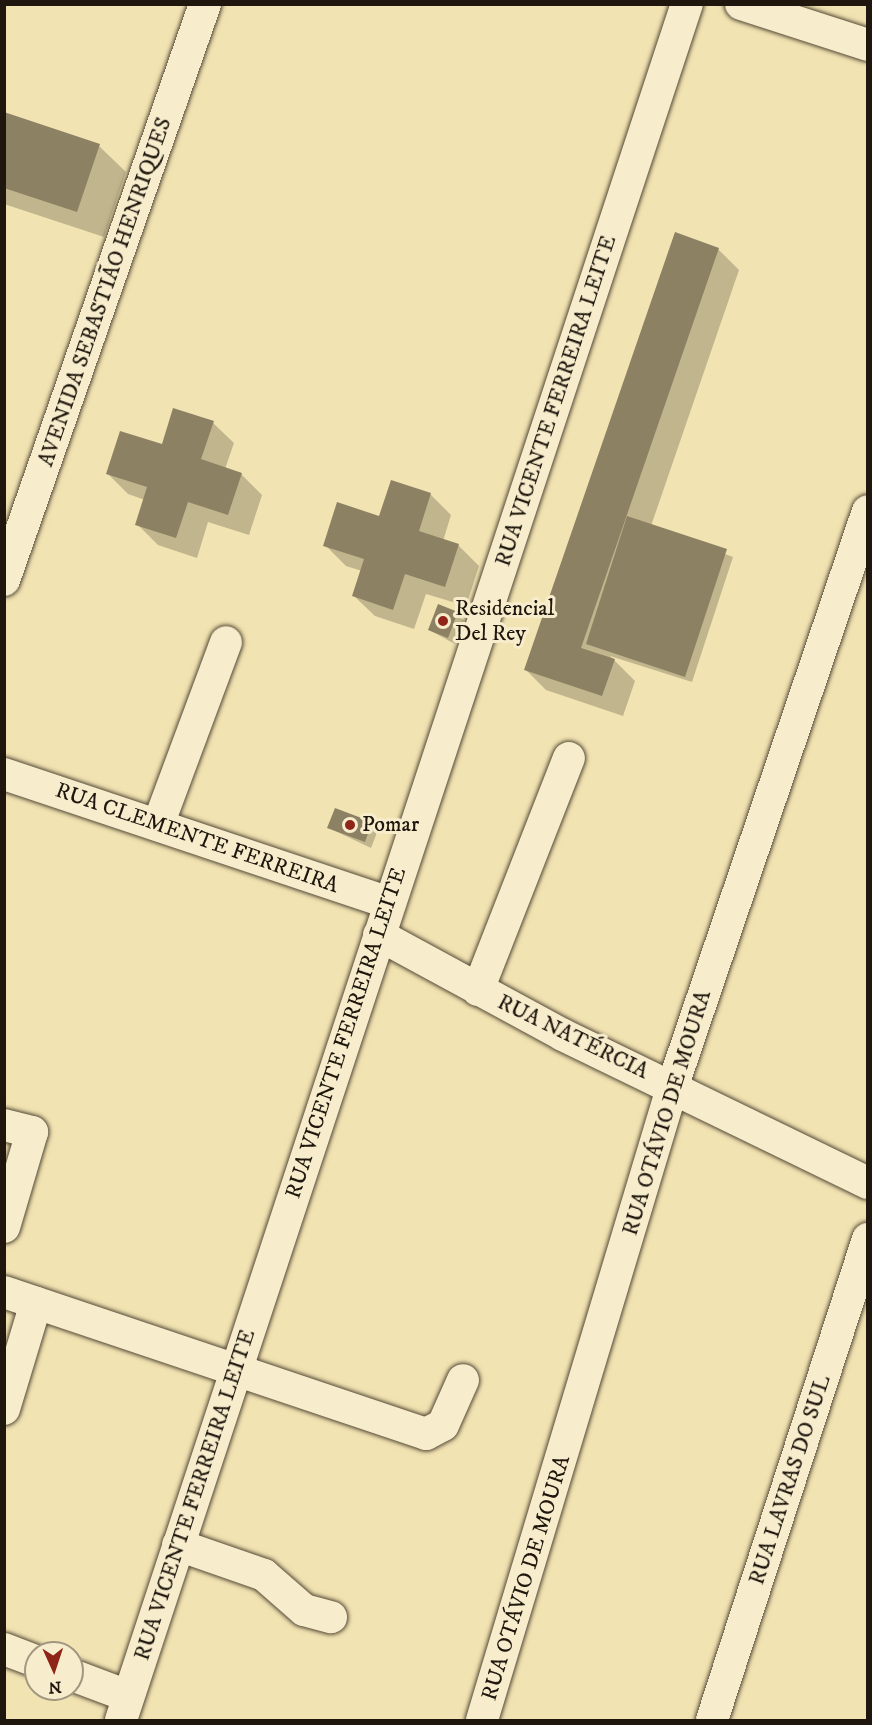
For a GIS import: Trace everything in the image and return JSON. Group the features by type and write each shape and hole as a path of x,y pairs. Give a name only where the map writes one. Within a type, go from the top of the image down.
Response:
{"street":[{"name":"AVENIDA SEBASTIÃO HENRIQUES","path":"4,580 205,4"},
{"name":"RUA VICENTE FERREIRA LEITE","path":"124,1708 687,4"},
{"path":"741,4 867,45"},
{"name":"RUA OTÁVIO DE MOURA","path":"482,1720 673,1085 867,511"},
{"path":"158,825 226,642"},
{"path":"478,990 569,758"},
{"name":"RUA CLEMENTE FERREIRA","path":"4,774 389,903"},
{"name":"RUA NATÉRCIA","path":"379,934 478,990 867,1183"},
{"path":"4,1125 32,1132 4,1227"},
{"name":"RUA LAVRAS DO SUL","path":"712,1720 867,1239"},
{"path":"4,1292 237,1366 426,1434 443,1425 463,1380"},
{"path":"4,1409 36,1303"},
{"path":"178,1545 264,1575 304,1610 331,1617"},
{"path":"4,1649 24,1656"},
{"path":"84,1683 124,1708"}],"building":[{"path":"4,112 100,144 77,212 4,188"},
{"path":"675,232 719,248 581,648 615,659 602,696 524,670"},
{"path":"173,408 214,421 201,459 242,473 228,515 188,502 176,538 135,525 147,487 106,474 120,431 162,444"},
{"path":"391,480 431,493 419,531 459,544 445,587 405,574 393,610 352,596 364,559 323,546 337,502 379,516"},
{"path":"627,516 727,549 685,677 586,644"},
{"name":"Residencial Del Rey","path":"438,604 458,612 448,638 428,630"},
{"name":"Pomar","path":"335,808 372,822 365,842 327,828"}],"place":[{"name":"Residencial Del Rey","path":"443,621"},
{"name":"Pomar","path":"350,825"}]}
